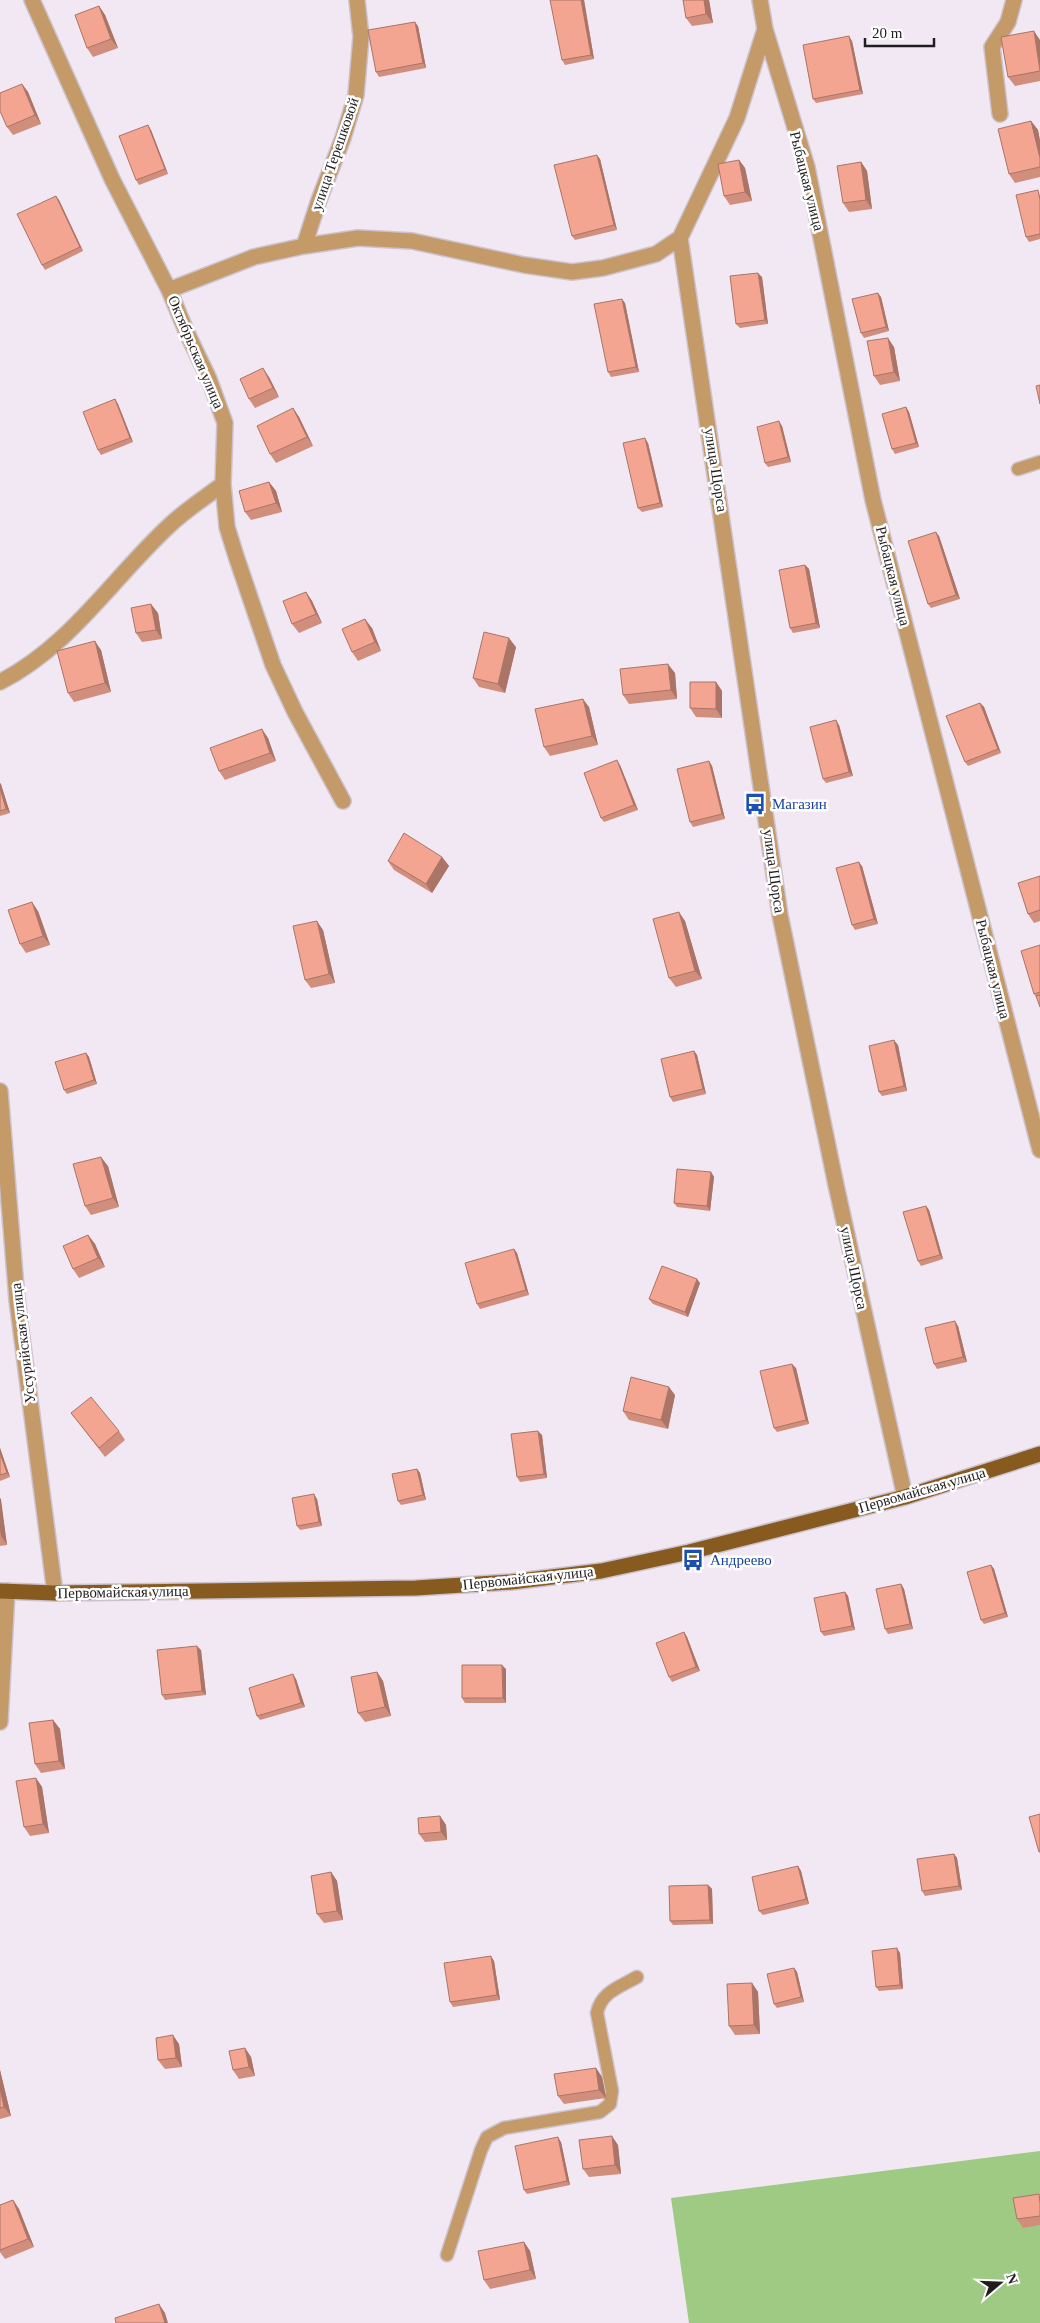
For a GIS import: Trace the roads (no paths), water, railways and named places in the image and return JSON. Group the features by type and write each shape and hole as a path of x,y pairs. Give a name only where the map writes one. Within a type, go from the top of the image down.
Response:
{"main road":[{"name":"Первомайская улица","path":"4,1591 55,1593 416,1588 511,1582 601,1571 688,1552 905,1497 1040,1454"}],"street":[{"name":"Октябрьская улица","path":"32,0 112,180 169,290 209,379 225,423 223,484 227,527 274,665 295,712 343,801"},
{"name":"улица Терешковой","path":"304,246 319,200 343,138 356,95 360,37 357,0"},
{"name":"Рыбацкая улица","path":"760,0 765,29 807,168 873,500 1040,1150"},
{"path":"1000,114 992,47 1008,22 1014,0"},
{"path":"169,290 254,257 304,246 358,238 412,241 524,265 572,272 602,268 656,254 680,238 737,118 765,29"},
{"name":"улица Щорса","path":"680,238 724,524 780,915 836,1185 905,1497"},
{"path":"0,682 21,672 61,638 104,597 172,523 223,484"},
{"name":"Уссурийская улица","path":"0,1091 17,1300 55,1593"},
{"path":"0,1722 4,1591"}],"lane":[{"path":"1018,469 1040,462"},
{"path":"447,2255 481,2150 487,2137 504,2128 600,2112 610,2104 612,2091 597,2013 598,2005 602,1997 637,1976"}],"place":[{"name":"Магазин","path":"755,804"},
{"name":"Андреево","path":"693,1560"}]}
